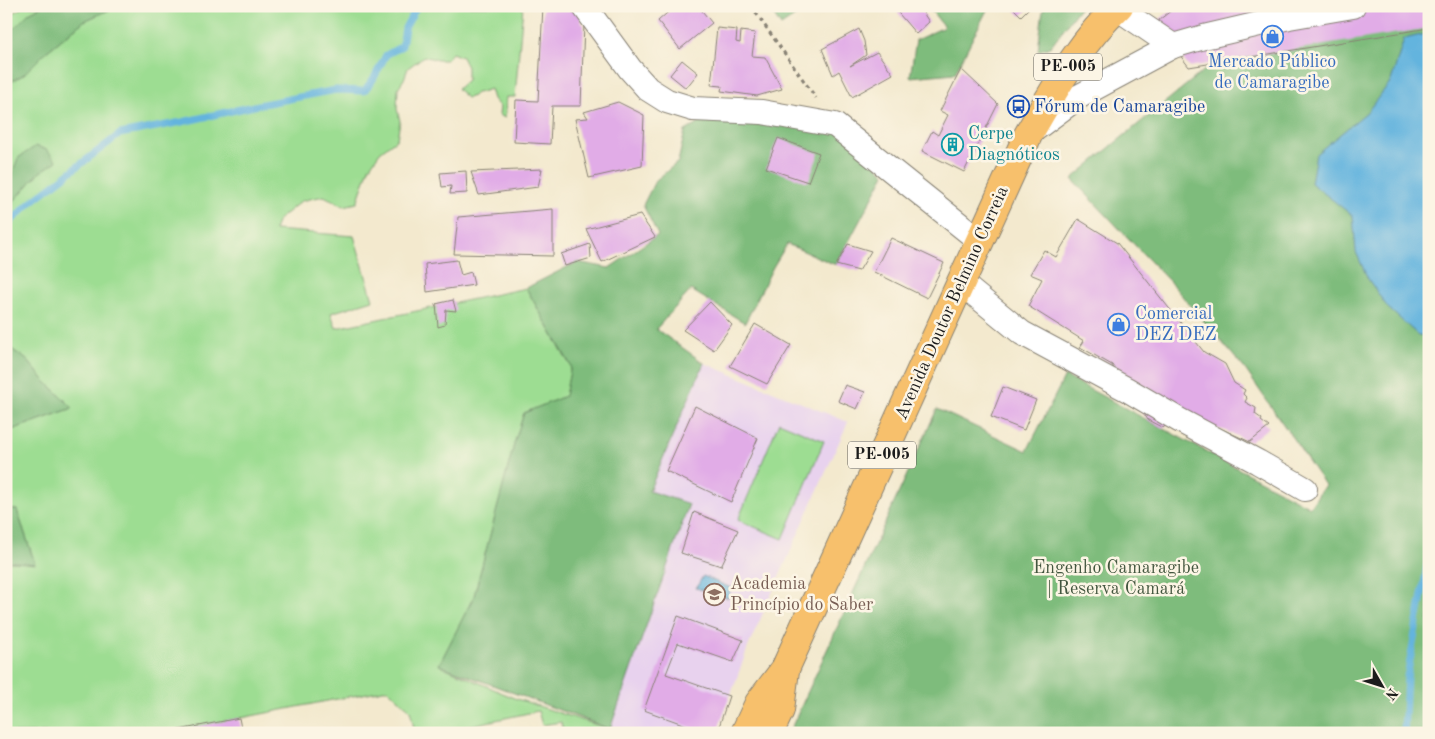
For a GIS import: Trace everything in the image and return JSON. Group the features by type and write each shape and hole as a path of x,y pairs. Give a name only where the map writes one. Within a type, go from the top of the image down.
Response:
{"main road":[{"name":"Avenida Doutor Belmino Correia","path":"745,733 759,703 785,669 1028,135 1070,63 1093,32 1118,7"},
{"name":"Avenida Doutor Belmino Correia","path":"769,733 780,710 785,669"}],"street":[{"path":"584,6 630,69 648,89 667,101 693,109 762,112 835,125 980,241"},
{"path":"1028,135 1078,97 1173,46 1289,17 1353,6"},
{"path":"1118,7 1173,46"},
{"path":"961,283 1022,333 1258,462 1305,490"}],"path":[{"path":"6,8 10,6"},
{"path":"751,6 835,125"}],"shaded area":[{"name":"Academia Princípio do Saber","path":"704,363 848,422 748,647 717,733 621,733 610,729 689,505 649,492"}],"green space":[{"path":"25,6 42,6 29,13 6,36 6,17"},
{"path":"42,6 118,6 84,21 45,53 23,75 6,84 6,36 29,13"},
{"path":"118,6 523,6 515,97 506,97 505,118 499,115 500,107 493,99 490,89 467,98 457,89 467,80 467,67 462,57 452,53 446,60 437,60 424,56 408,68 398,88 397,109 400,121 397,139 380,152 369,168 357,203 344,206 324,196 301,201 278,220 274,230 354,236 373,300 331,313 336,328 526,288 571,367 565,396 524,413 474,596 439,665 514,698 621,733 564,733 561,722 542,725 538,711 435,733 415,733 410,710 388,689 165,733 6,733 6,562 35,563 17,510 6,509 6,432 73,408 44,380 27,360 10,348 6,349 6,210 39,173 9,183 6,186 6,84 23,75 45,53 84,21"},
{"path":"768,6 811,6 781,26"},
{"path":"928,6 989,6 955,73 910,77 916,40 944,27"},
{"path":"1044,6 1081,6 1050,47 1038,51 1042,17"},
{"name":"Engenho Camaragibe | Reserva Camará","path":"1283,6 1429,6 1429,733 789,733 937,409 1027,451 1065,376 1310,507 1325,485 1245,369 1170,282 1072,179"},
{"path":"708,118 835,125 885,174 836,265 787,244 773,267 745,323 691,290 656,329 704,363 649,491 689,504 610,729 439,665 474,596 524,413 565,396 571,366 526,288 577,262 609,268 658,235 643,205 655,181 678,162 685,131"},
{"path":"36,146 47,150 57,161 39,173 6,210 6,186 9,183 18,158"},
{"path":"10,348 27,360 44,380 73,408 6,432 6,349"},
{"path":"779,422 824,441 783,539 738,520"},
{"path":"6,509 17,510 35,564 6,561"}],"water":[{"path":"1429,33 1429,336 1418,335 1388,308 1368,279 1356,252 1353,216 1311,183 1316,154 1367,112 1391,81 1404,39"},
{"path":"703,576 731,588 728,598 696,588"}],"building":[{"path":"543,6 580,7 582,24 584,24 581,106 552,106 550,144 514,142 516,100 538,101"},
{"path":"675,6 698,6 712,23 680,49 658,21"},
{"path":"896,6 919,6 929,22 916,34 894,8"},
{"path":"1011,6 1031,6 1021,16"},
{"name":"Mercado Público de Camaragibe","path":"1177,6 1429,6 1429,28 1189,67 1173,46 1159,20"},
{"path":"717,28 737,30 736,42 740,43 741,31 755,33 752,56 765,57 782,89 757,96 721,91 722,86 711,85"},
{"path":"859,29 864,41 866,55 850,66 877,52 893,74 852,97 839,71 833,75 822,49"},
{"path":"682,60 698,73 686,88 670,75"},
{"path":"961,69 998,104 964,172 922,151 932,131 938,135 948,115 940,111"},
{"path":"618,102 644,115 642,166 589,178 575,119 588,118 584,112"},
{"path":"778,138 819,153 808,182 766,168"},
{"path":"542,169 538,187 479,195 471,172"},
{"path":"466,171 467,193 450,194 451,186 442,187 440,173"},
{"path":"553,209 553,256 454,254 458,217"},
{"path":"640,215 655,237 602,262 586,229"},
{"name":"Comercial DEZ DEZ","path":"1078,219 1117,243 1204,352 1225,364 1234,383 1245,390 1243,394 1247,398 1245,402 1256,408 1255,414 1269,427 1250,442 1224,430 1171,421 1163,428 1148,420 1112,365 1080,347 1084,341 1028,306 1042,279 1030,274 1044,250 1056,257"},
{"path":"891,238 944,263 927,298 874,272"},
{"path":"590,244 591,258 565,266 561,254"},
{"path":"848,244 871,251 859,271 836,265"},
{"path":"457,260 461,275 471,272 474,285 427,292 425,264"},
{"path":"453,300 456,311 446,310 445,325 438,327 436,304"},
{"path":"710,302 732,325 714,350 683,330"},
{"path":"755,324 791,345 767,384 730,366"},
{"path":"845,385 865,392 857,409 838,401"},
{"path":"1003,387 1036,400 1024,430 991,417"},
{"path":"695,406 758,438 731,502 666,471"},
{"path":"694,512 738,530 721,566 681,553"},
{"path":"678,616 743,640 733,662 678,643 666,674 729,696 717,733 708,733 644,710"},
{"path":"239,718 242,733 169,733 169,732"}],"waterway":[{"path":"6,226 30,203 120,134 336,90 364,91 374,78 386,55 402,46 405,28 417,6"},
{"path":"1404,733 1407,677 1429,556"}],"place":[{"name":"Mercado Público de Camaragibe","path":"1272,37"},
{"name":"Fórum de Camaragibe","path":"1018,107"},
{"name":"Cerpe Diagnóticos","path":"952,144"},
{"name":"Comercial DEZ DEZ","path":"1119,324"},
{"name":"Academia Princípio do Saber","path":"714,594"}]}
